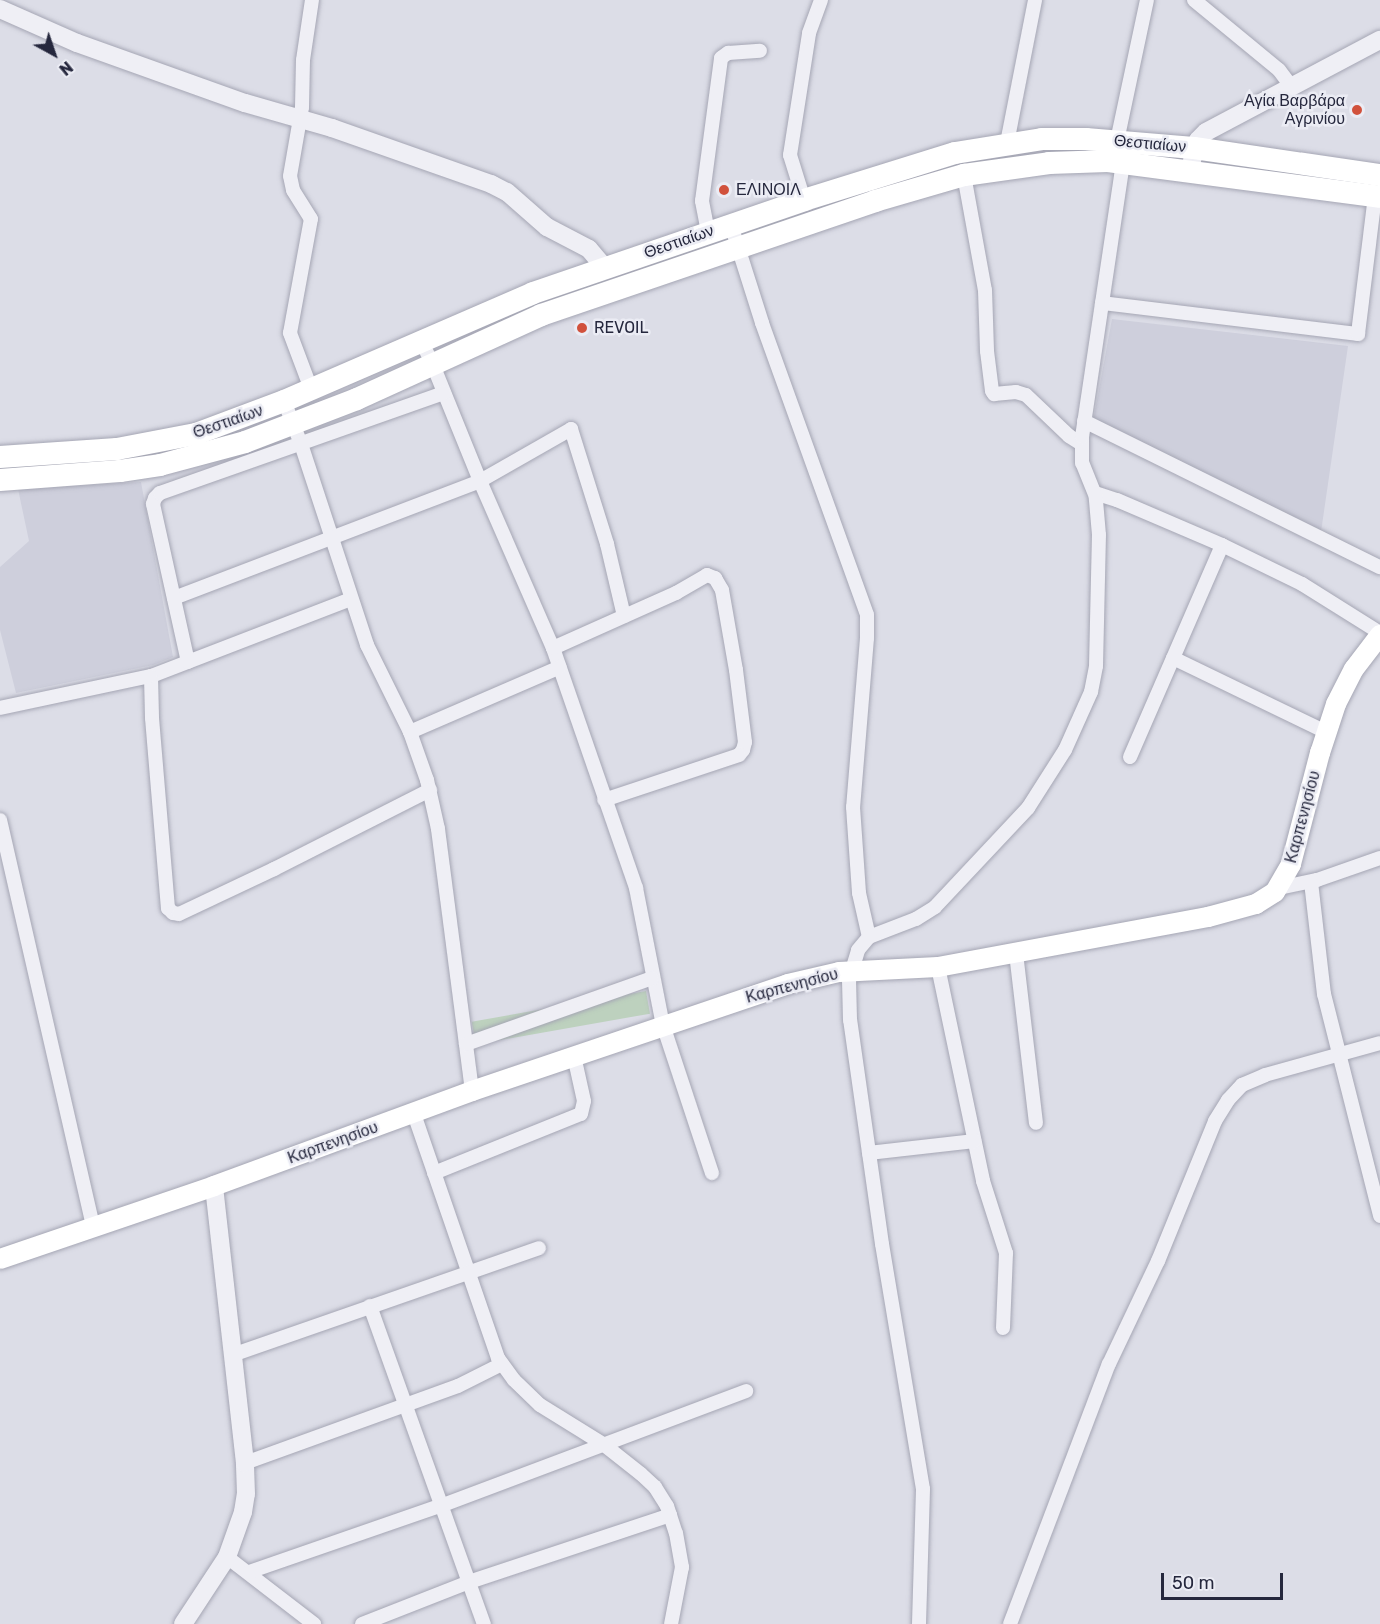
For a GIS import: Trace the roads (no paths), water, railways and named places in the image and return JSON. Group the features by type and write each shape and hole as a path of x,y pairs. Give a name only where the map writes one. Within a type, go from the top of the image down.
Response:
{"main road":[{"name":"Θεστιαίων","path":"0,457 117,449 157,443 237,421 532,293 604,267 920,162 1007,143 1042,139 1117,141 1192,159 1378,189"},
{"name":"Θεστιαίων","path":"0,480 120,471 160,465 297,434 434,365 541,315 885,197 964,175 1049,163 1123,163 1192,159"},
{"path":"532,293 541,315"},
{"name":"Καρπενησίου","path":"0,1259 214,1186 472,1091 788,984 851,971 938,967 1223,913 1256,904 1270,897 1279,888 1296,851 1326,732 1344,686 1380,634"}],"street":[{"path":"311,389 290,333 312,225 310,215 292,190 290,182 312,0"},
{"path":"804,201 790,155 808,33 821,0"},
{"path":"1007,143 1035,0"},
{"path":"1117,141 1147,0"},
{"path":"1194,0 1279,70 1291,86"},
{"path":"0,9 77,43 245,103 332,128 501,189 542,224 589,249 604,267"},
{"path":"1192,159 1206,132 1380,40"},
{"path":"708,232 702,201 721,58 728,53 760,51"},
{"path":"919,1624 923,1489 869,1153 849,1012 851,971 858,950 869,937 916,919 943,900 1028,808 1065,750 1091,692 1096,666 1099,535 1095,493 1083,466 1083,422 1123,163"},
{"path":"964,175 985,290 987,351 992,391 994,394 1016,392 1026,395 1069,436 1082,444"},
{"path":"1102,303 1358,334 1378,189"},
{"path":"731,225 762,323 867,615 867,645 854,807 859,893 869,937"},
{"path":"421,341 434,365 480,481 560,666 640,904 652,978 663,1025 712,1173"},
{"path":"188,662 153,504 155,498 160,493 297,434 444,393"},
{"path":"284,401 368,645 410,732 429,790 438,829 472,1091"},
{"path":"1083,422 1380,567"},
{"path":"174,598 331,540 480,481 571,429 607,544 624,616"},
{"path":"1095,493 1117,500 1222,545 1302,584 1380,634"},
{"path":"1130,757 1222,545"},
{"path":"553,648 676,593 707,575 715,578 723,593 745,742 739,755 604,800"},
{"path":"0,708 151,675 351,599"},
{"path":"1173,658 1326,732"},
{"path":"410,732 560,666"},
{"path":"151,675 166,901 173,913 179,914 274,869 429,790"},
{"path":"0,820 93,1227"},
{"path":"1279,888 1311,882 1380,858"},
{"path":"1311,882 1322,986 1380,1216"},
{"path":"1016,953 1036,1123"},
{"path":"938,967 988,1200 1006,1253 1003,1328"},
{"path":"466,1044 652,978"},
{"path":"1010,1624 1108,1364 1158,1261 1215,1121 1228,1100 1242,1085 1265,1075 1380,1043"},
{"path":"434,1173 581,1114 584,1101 574,1056"},
{"path":"414,1113 495,1350 502,1364 540,1405 603,1444 649,1481 670,1515 682,1567 671,1624"},
{"path":"869,1153 974,1141"},
{"path":"183,1624 227,1557 243,1512 245,1463 214,1186"},
{"path":"232,1355 539,1248"},
{"path":"370,1306 443,1504 484,1624"},
{"path":"245,1463 458,1386 502,1364"},
{"path":"249,1572 443,1504 746,1390"},
{"path":"362,1624 469,1582 670,1515"},
{"path":"227,1557 314,1624"}],"place":[{"name":"Αγία Βαρβάρα Αγρινίου","path":"1357,110"},
{"name":"ΕΛΙΝΟΙΛ","path":"724,190"},
{"name":"REVOIL","path":"582,328"}]}
